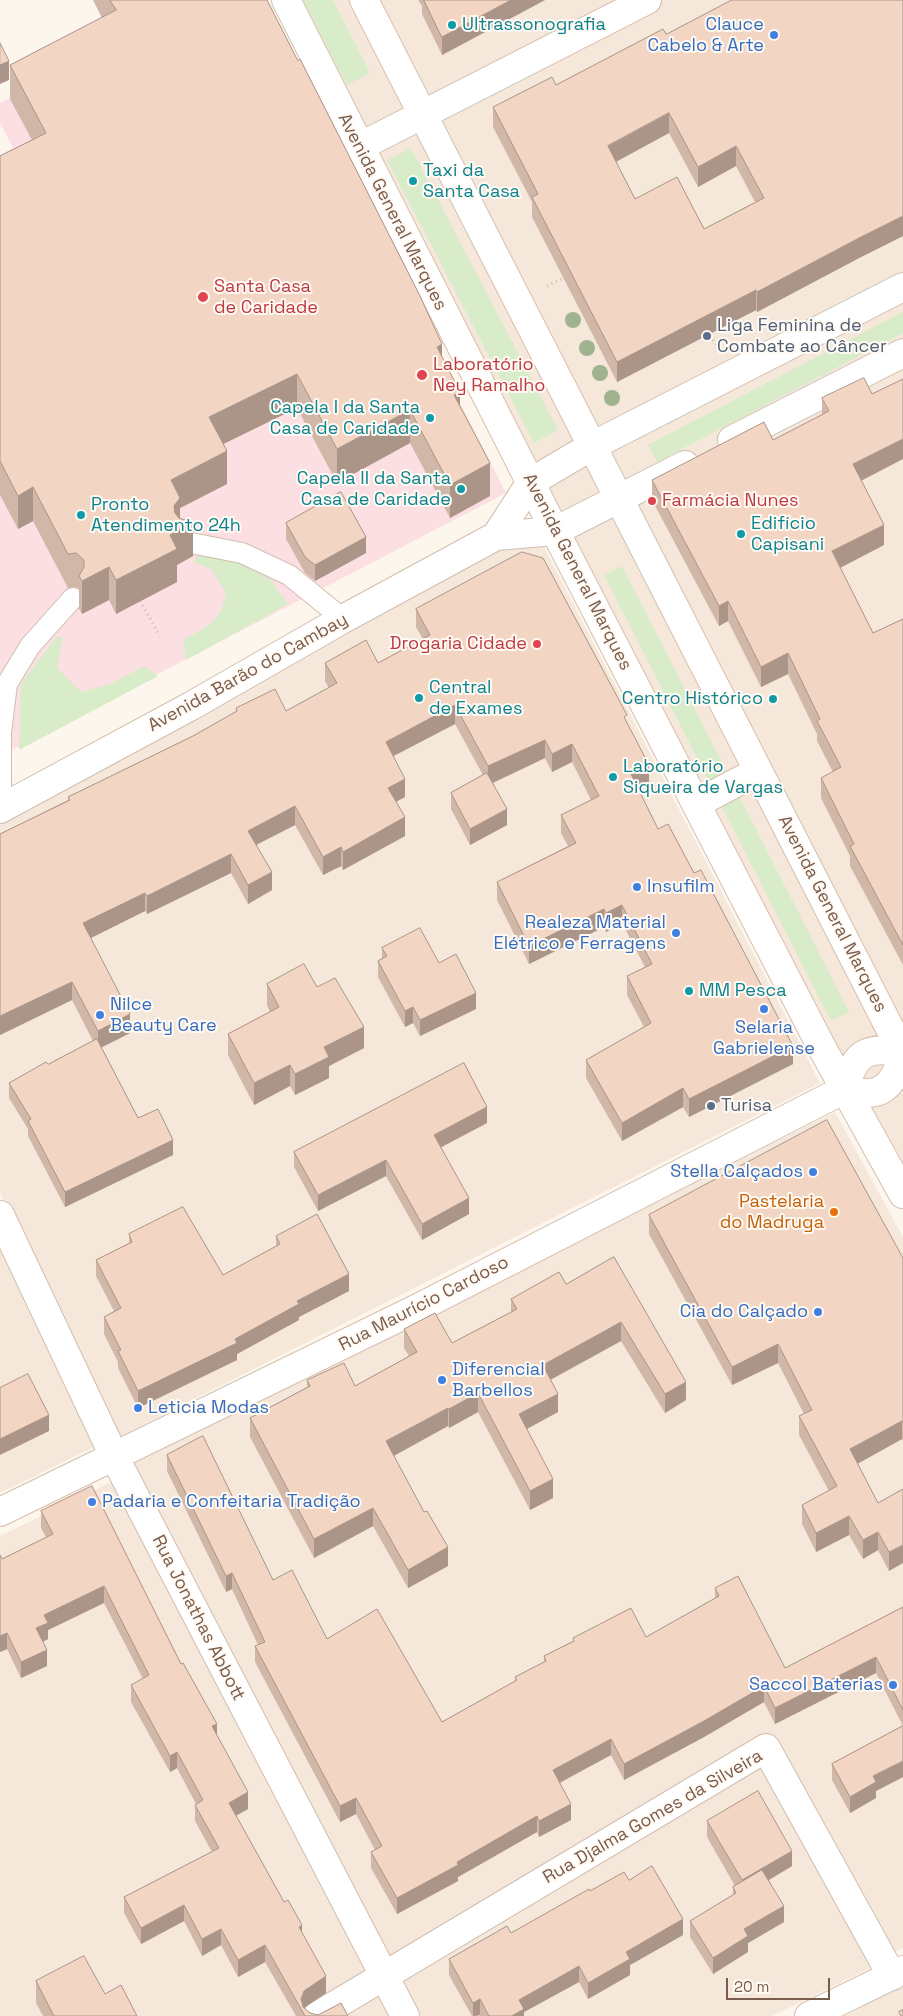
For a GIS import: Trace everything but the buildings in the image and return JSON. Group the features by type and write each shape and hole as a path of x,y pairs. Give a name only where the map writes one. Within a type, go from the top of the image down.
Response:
{"street":[{"name":"Avenida General Marques","path":"286,0 359,147 696,804 903,1194"},
{"name":"Avenida General Marques","path":"364,0 903,1054"},
{"path":"359,147 647,0"},
{"name":"Avenida Barão do Cambay","path":"496,536 531,482 592,446 903,287"},
{"name":"Avenida Barão do Cambay","path":"0,808 191,706 343,619 496,536 555,531 903,353"},
{"path":"696,804 758,771"},
{"path":"885,1049 903,1054 897,1074 887,1088 872,1093 856,1093 846,1089 850,1070 857,1058 871,1050 885,1049"},
{"name":"Rua Maurício Cardoso","path":"0,1512 418,1308 846,1089"},
{"name":"Rua Jonathas Abbott","path":"0,1215 114,1456 405,2016"},
{"name":"Rua Djalma Gomes da Silveira","path":"316,2016 766,1748 897,1973"},
{"path":"810,2016 897,1973"}],"lane":[{"path":"186,542 242,553 289,575 343,619"},
{"path":"0,808 1,733 7,684 30,646 73,598"}],"path":[{"path":"539,289 564,278"},
{"path":"140,601 160,636"}],"shaded area":[{"name":"Santa Casa de Caridade","path":"198,0 255,0 506,493 0,756 0,155 13,148 0,123 0,103"},
{"name":"Centro Histórico","path":"286,0 903,0 903,1194"},
{"path":"542,543 820,1083 117,1438 0,1193 0,820 496,547"},
{"path":"835,1112 903,1237 903,1948 890,1954 773,1744 389,1959 130,1464"},
{"path":"0,1246 94,1447 0,1493"},
{"path":"115,1480 391,2016 0,2016 0,1536"},
{"path":"758,1763 872,1967 772,2016 420,2016 403,1981"},
{"path":"903,1986 903,2016 844,2016"}],"green space":[{"path":"303,0 333,0 370,73 347,85"},
{"path":"411,148 558,430 534,443 387,160"},
{"path":"903,312 903,333 657,462 648,445"},
{"path":"202,548 244,562 271,580 288,604 186,660 183,640 206,627 217,617 224,602 226,592 211,569 193,562"},
{"path":"622,566 849,1012 831,1021 604,575"},
{"path":"57,636 63,638 57,668 81,692 110,684 144,666 158,676 19,750 21,684"}],"place":[{"name":"Ultrassonografia","path":"452,25"},
{"name":"Clauce Cabelo & Arte","path":"774,35"},
{"name":"Taxi da Santa Casa","path":"413,181"},
{"name":"Santa Casa de Caridade","path":"203,297"},
{"name":"Liga Feminina de Combate ao Câncer","path":"707,336"},
{"name":"Laboratório Ney Ramalho","path":"422,375"},
{"name":"Capela I da Santa Casa de Caridade","path":"430,418"},
{"name":"Capela II da Santa Casa de Caridade","path":"461,489"},
{"name":"Farmácia Nunes","path":"652,501"},
{"name":"Pronto Atendimento 24h","path":"81,515"},
{"name":"Edifício Capisani","path":"741,534"},
{"name":"Drogaria Cidade","path":"537,644"},
{"name":"Central de Exames","path":"419,698"},
{"name":"Centro Histórico","path":"773,699"},
{"name":"Laboratório Siqueira de Vargas","path":"613,777"},
{"name":"Insufilm","path":"637,887"},
{"name":"Realeza Material Elétrico e Ferragens","path":"676,933"},
{"name":"MM Pesca","path":"689,991"},
{"name":"Selaria Gabrielense","path":"764,1009"},
{"name":"Nilce Beauty Care","path":"100,1015"},
{"name":"Turisa","path":"711,1106"},
{"name":"Stella Calçados","path":"813,1172"},
{"name":"Pastelaria do Madruga","path":"834,1212"},
{"name":"Cia do Calçado","path":"818,1312"},
{"name":"Diferencial Barbellos","path":"442,1380"},
{"name":"Leticia Modas","path":"138,1408"},
{"name":"Padaria e Confeitaria Tradição","path":"92,1502"},
{"name":"Saccol Baterias","path":"893,1685"}]}
